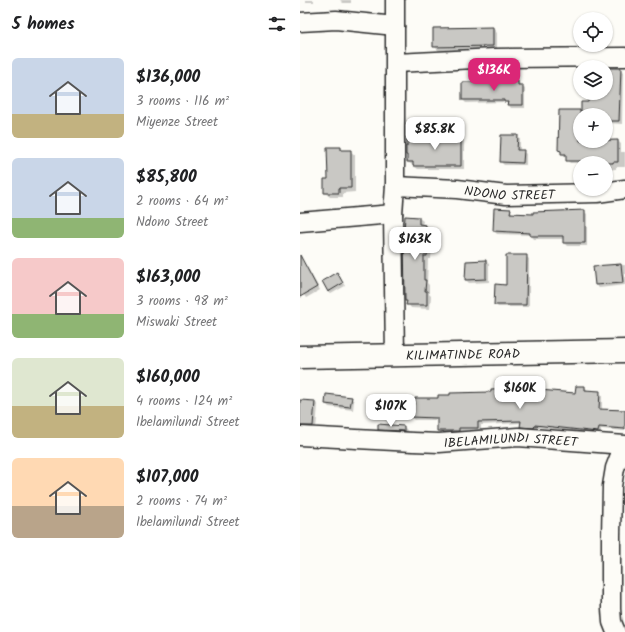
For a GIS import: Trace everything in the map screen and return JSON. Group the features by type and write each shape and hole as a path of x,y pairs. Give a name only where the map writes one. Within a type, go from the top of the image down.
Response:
{"main road":[{"name":"KILIMATINDE ROAD","path":"300,357 625,352"}],"street":[{"path":"395,0 395,186 392,214 395,356"},
{"path":"300,22 336,20 395,26"},
{"path":"396,63 495,58 625,57"},
{"name":"NDONO STREET","path":"395,186 457,189 506,195 597,193 625,189"},
{"path":"300,222 392,214"},
{"name":"IBELAMILUNDI STREET","path":"300,436 426,443 518,437 625,445"},
{"path":"616,632 612,622 611,609 612,486 615,468 625,449"}],"building":[{"path":"493,27 493,46 433,47 433,28"},
{"path":"613,68 621,68 619,121 613,121 613,108 581,108 581,102 588,102 588,100 613,100"},
{"path":"518,81 518,85 523,85 523,105 507,105 508,102 504,102 504,100 462,100 462,82"},
{"path":"559,110 573,110 573,148 613,148 613,140 618,140 618,162 613,162 613,156 573,156 573,161 566,161 566,154 561,154 561,151 558,150"},
{"path":"501,135 518,135 517,150 524,150 523,163 500,162"},
{"path":"432,136 461,136 461,166 413,166 413,162 407,162 407,139 432,139"},
{"path":"327,147 341,147 341,150 351,150 351,188 339,188 339,193 324,193 324,179 328,179"},
{"path":"494,208 511,209 510,213 533,214 533,212 585,210 585,243 563,243 563,236 530,236 530,233 493,231"},
{"path":"405,216 419,217 419,224 426,225 426,231 429,231 427,256 424,256 424,280 426,280 425,291 427,291 427,305 406,305 407,301 405,301"},
{"path":"300,255 317,287 300,297"},
{"path":"506,255 527,255 526,305 494,305 495,284 506,285"},
{"path":"486,260 486,279 465,280 466,261"},
{"path":"621,264 623,283 595,285 593,266"},
{"path":"337,272 343,283 328,292 322,281"},
{"path":"576,386 585,386 585,390 600,391 599,409 625,410 625,429 599,427 598,432 535,425 534,428 520,427 521,421 478,422 478,428 459,428 459,431 437,431 437,418 410,417 411,404 415,404 415,398 438,398 438,395 450,395 450,393 491,392 491,389 512,388 512,390 539,390 575,393"},
{"path":"326,394 352,397 350,407 325,404"},
{"path":"300,400 315,401 313,426 300,426"},
{"path":"378,424 404,426 404,431 378,430"}]}
